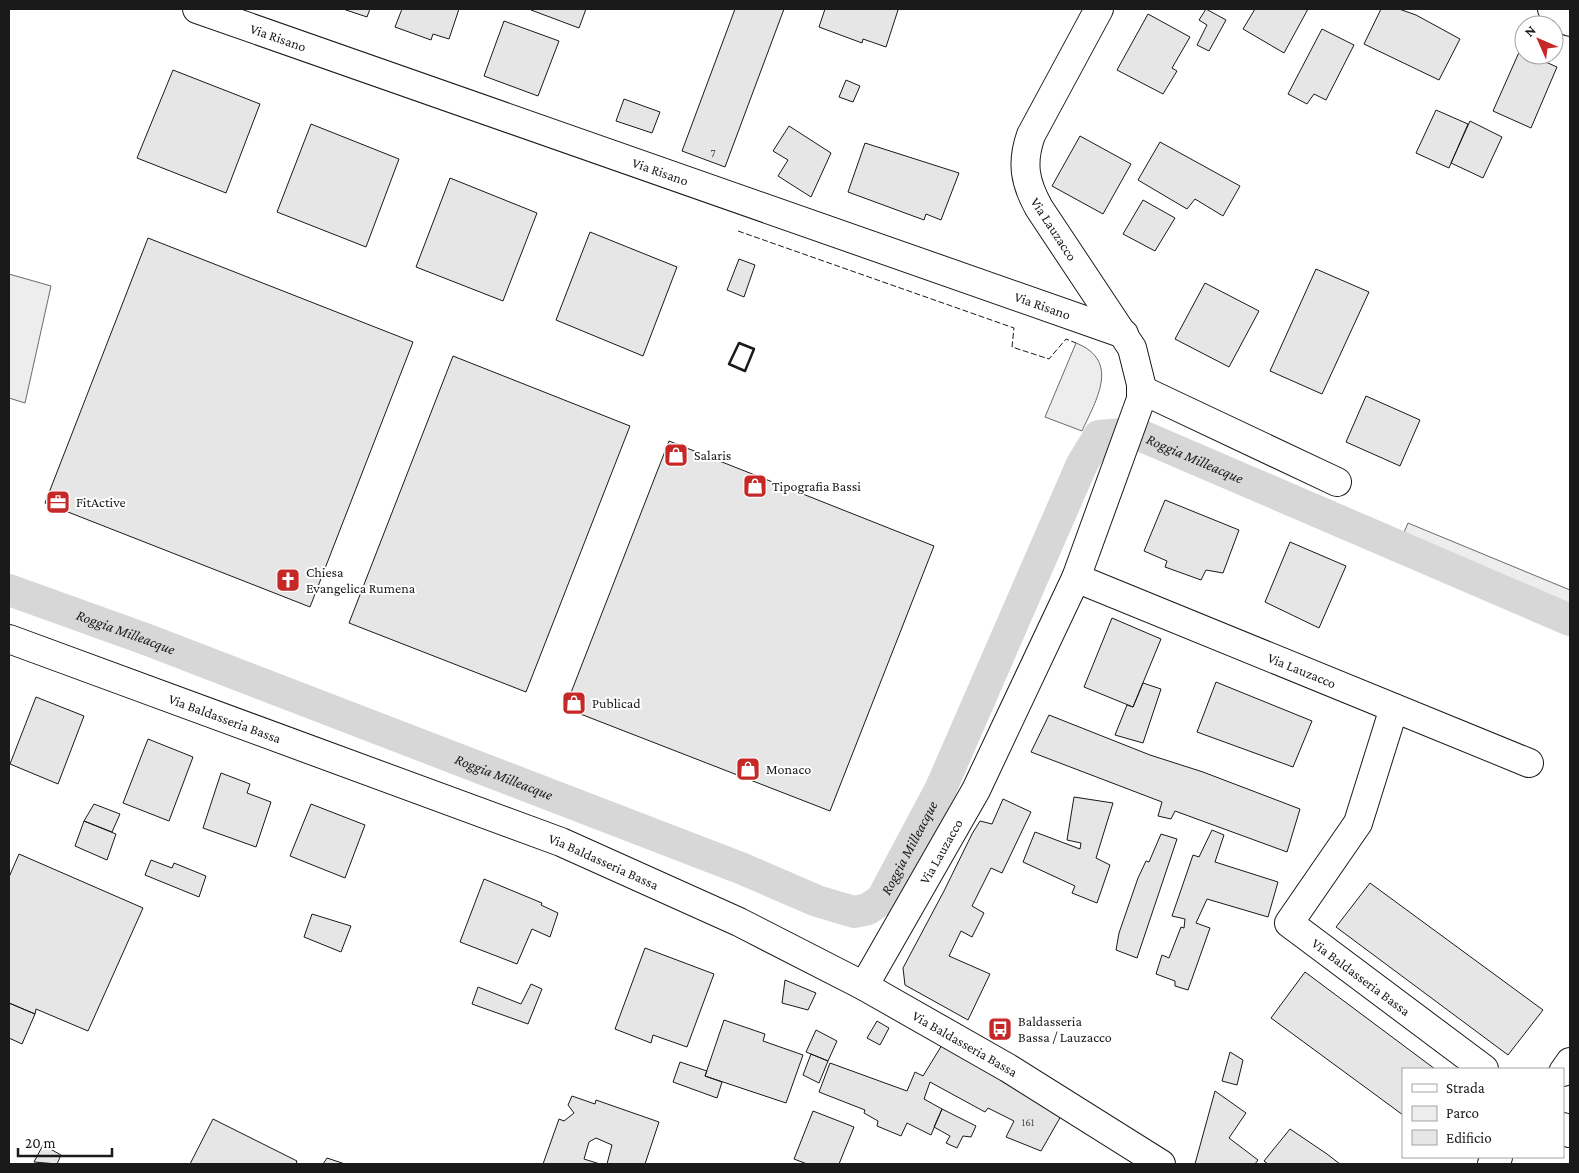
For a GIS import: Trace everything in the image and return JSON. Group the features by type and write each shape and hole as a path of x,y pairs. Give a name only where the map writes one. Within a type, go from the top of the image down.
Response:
{"street":[{"name":"Via Risano","path":"197,9 1124,334"},
{"name":"Via Lauzacco","path":"864,986 976,790 1076,578 1123,453 1139,402 1132,348 1040,208 1031,192 1024,166 1026,150 1031,135 1099,9"},
{"path":"1552,9 1570,22"},
{"path":"1139,402 1337,482"},
{"name":"Via Lauzacco","path":"1076,578 1529,763"},
{"name":"Via Baldasseria Bassa","path":"9,638 561,842 739,922 864,986 1008,1068 1161,1164"},
{"name":"Via Baldasseria Bassa","path":"1394,708 1358,823 1289,923 1483,1068"}],"green space":[{"path":"9,274 51,286 25,403 9,398"},
{"path":"1076,343 1090,351 1098,360 1101,371 1098,394 1082,431 1045,417"},
{"path":"1408,523 1570,590 1570,632 1394,556"}],"building":[{"path":"343,9 370,9 367,17"},
{"path":"402,9 459,9 449,39 433,34 431,40 395,27"},
{"path":"531,9 586,9 579,28"},
{"path":"735,9 784,9 725,167 682,151"},
{"path":"825,9 898,10 886,47 863,39 862,43 819,27"},
{"path":"1206,9 1226,20 1209,51 1197,45 1207,25 1199,20"},
{"path":"1255,9 1308,9 1284,53 1243,29"},
{"path":"1381,9 1399,9 1416,15 1460,39 1439,80 1364,44"},
{"path":"1148,14 1190,37 1172,68 1177,71 1163,94 1117,70"},
{"path":"504,21 559,41 538,96 484,76"},
{"path":"1322,29 1354,45 1326,100 1314,94 1307,104 1288,94"},
{"path":"1514,64 1552,65 1557,67 1531,128 1493,111"},
{"path":"173,70 260,104 226,193 137,158"},
{"path":"846,80 860,86 853,102 839,97"},
{"path":"624,99 660,112 652,133 616,121"},
{"path":"1436,110 1468,124 1449,168 1416,153"},
{"path":"1470,121 1502,137 1483,178 1451,163"},
{"path":"311,124 399,159 366,247 277,212"},
{"path":"789,126 831,153 811,197 778,176 788,160 773,151"},
{"path":"1080,136 1131,164 1103,214 1052,186"},
{"path":"1160,142 1240,186 1223,216 1195,199 1187,209 1138,180"},
{"path":"865,143 959,173 941,220 926,214 924,220 848,192"},
{"path":"450,178 537,213 503,301 416,267"},
{"path":"1143,200 1175,218 1155,251 1123,234"},
{"path":"590,232 677,267 643,356 556,320"},
{"path":"148,238 413,342 310,607 45,503"},
{"path":"739,259 755,265 744,297 727,290"},
{"path":"1316,269 1369,292 1322,394 1270,371"},
{"path":"1205,283 1259,311 1229,367 1175,339"},
{"path":"453,356 630,426 526,692 349,623"},
{"path":"1366,396 1420,420 1400,466 1346,442"},
{"path":"669,441 934,546 830,811 565,708"},
{"path":"1165,500 1239,530 1223,573 1206,570 1201,580 1165,567 1167,561 1144,551"},
{"path":"1290,542 1346,566 1319,628 1265,602"},
{"path":"1112,618 1161,639 1133,707 1084,687"},
{"path":"1216,682 1312,721 1293,767 1197,732"},
{"path":"1143,683 1161,689 1143,743 1115,735 1127,705 1133,707"},
{"path":"36,697 84,716 58,784 10,764"},
{"path":"1049,715 1150,755 1203,772 1300,809 1287,852 1175,811 1171,819 1158,816 1162,802 1031,752"},
{"path":"148,739 193,757 169,821 123,803"},
{"path":"221,773 250,784 247,793 271,802 256,847 203,828"},
{"path":"1074,797 1113,803 1096,858 1110,865 1097,903 1072,893 1075,886 1023,862 1035,832 1080,849 1081,843 1067,840"},
{"path":"1003,799 1031,812 1002,873 991,868 972,906 984,913 972,937 961,931 949,956 990,974 968,1020 905,985 903,968 972,834 980,821 992,824"},
{"path":"94,804 120,814 112,832 84,821"},
{"path":"311,804 365,825 345,878 290,856"},
{"path":"84,821 116,834 107,860 75,846"},
{"path":"1212,830 1224,835 1215,862 1278,882 1268,917 1207,899 1196,923 1210,928 1188,990 1175,986 1175,981 1156,974 1162,955 1169,958 1181,927 1184,928 1185,919 1172,916 1193,855 1199,857"},
{"path":"1161,834 1177,839 1137,958 1116,950 1119,933 1138,878 1146,861 1149,862"},
{"path":"19,854 143,908 88,1031 36,1009 35,1014 9,1003 9,877"},
{"path":"151,860 172,868 174,863 206,876 199,897 145,875"},
{"path":"484,879 542,903 541,905 558,913 550,937 532,929 517,964 460,942"},
{"path":"1370,883 1543,1010 1508,1055 1336,927"},
{"path":"312,914 351,926 341,952 304,937"},
{"path":"645,948 714,974 687,1047 653,1035 651,1043 615,1029"},
{"path":"1305,972 1434,1068 1402,1068 1402,1114 1271,1018"},
{"path":"785,980 816,993 808,1010 782,1003"},
{"path":"531,984 542,989 528,1024 472,1004 478,987 521,1004"},
{"path":"9,1003 35,1014 22,1044 9,1038"},
{"path":"724,1020 765,1034 763,1041 803,1055 786,1103 705,1076"},
{"path":"877,1021 889,1028 880,1045 867,1038"},
{"path":"816,1030 837,1041 828,1061 806,1052"},
{"path":"942,1045 1061,1116 1041,1151 1006,1137 1014,1121 988,1108 985,1112 930,1082 924,1099 942,1109 931,1135 907,1123 901,1136 877,1126 878,1121 864,1113 865,1110 819,1092 830,1063 907,1091 915,1072 923,1076"},
{"path":"1230,1052 1243,1060 1237,1085 1222,1081"},
{"path":"811,1054 828,1061 819,1083 803,1075"},
{"path":"680,1062 707,1071 705,1076 722,1082 717,1098 673,1082"},
{"path":"1215,1091 1246,1113 1229,1138 1258,1160 1255,1164 1195,1164"},
{"path":"572,1096 595,1104 596,1100 659,1122 645,1164 607,1164 612,1145 596,1138 589,1142 584,1159 600,1164 543,1164 559,1119 564,1121 574,1113 568,1105"},
{"path":"942,1109 976,1126 971,1137 963,1136 957,1148 946,1143 950,1136 934,1127"},
{"path":"813,1111 854,1127 839,1164 807,1164 794,1159"},
{"path":"213,1119 297,1161 296,1164 190,1164"},
{"path":"1290,1129 1340,1164 1268,1164 1264,1161"},
{"path":"43,1145 61,1155 57,1164 34,1162"},
{"path":"327,1158 345,1164 323,1164"}],"waterway":[{"name":"Roggia Milleacque","path":"9,590 148,640 743,869 817,901 854,912 868,909 882,899 941,788 1082,464 1099,436 1135,433 1570,620"}],"fence":[{"path":"738,231 1014,328 1012,347 1049,359 1066,339 1076,343"}],"wall":[{"path":"739,343 754,349 745,371 729,364 739,343"}],"place":[{"name":"Salaris","path":"676,455"},
{"name":"Tipografia Bassi","path":"755,486"},
{"name":"FitActive","path":"58,502"},
{"name":"Chiesa Evangelica Rumena","path":"288,580"},
{"name":"Publicad","path":"574,703"},
{"name":"Monaco","path":"748,769"},
{"name":"Baldasseria Bassa / Lauzacco","path":"1000,1029"}]}
